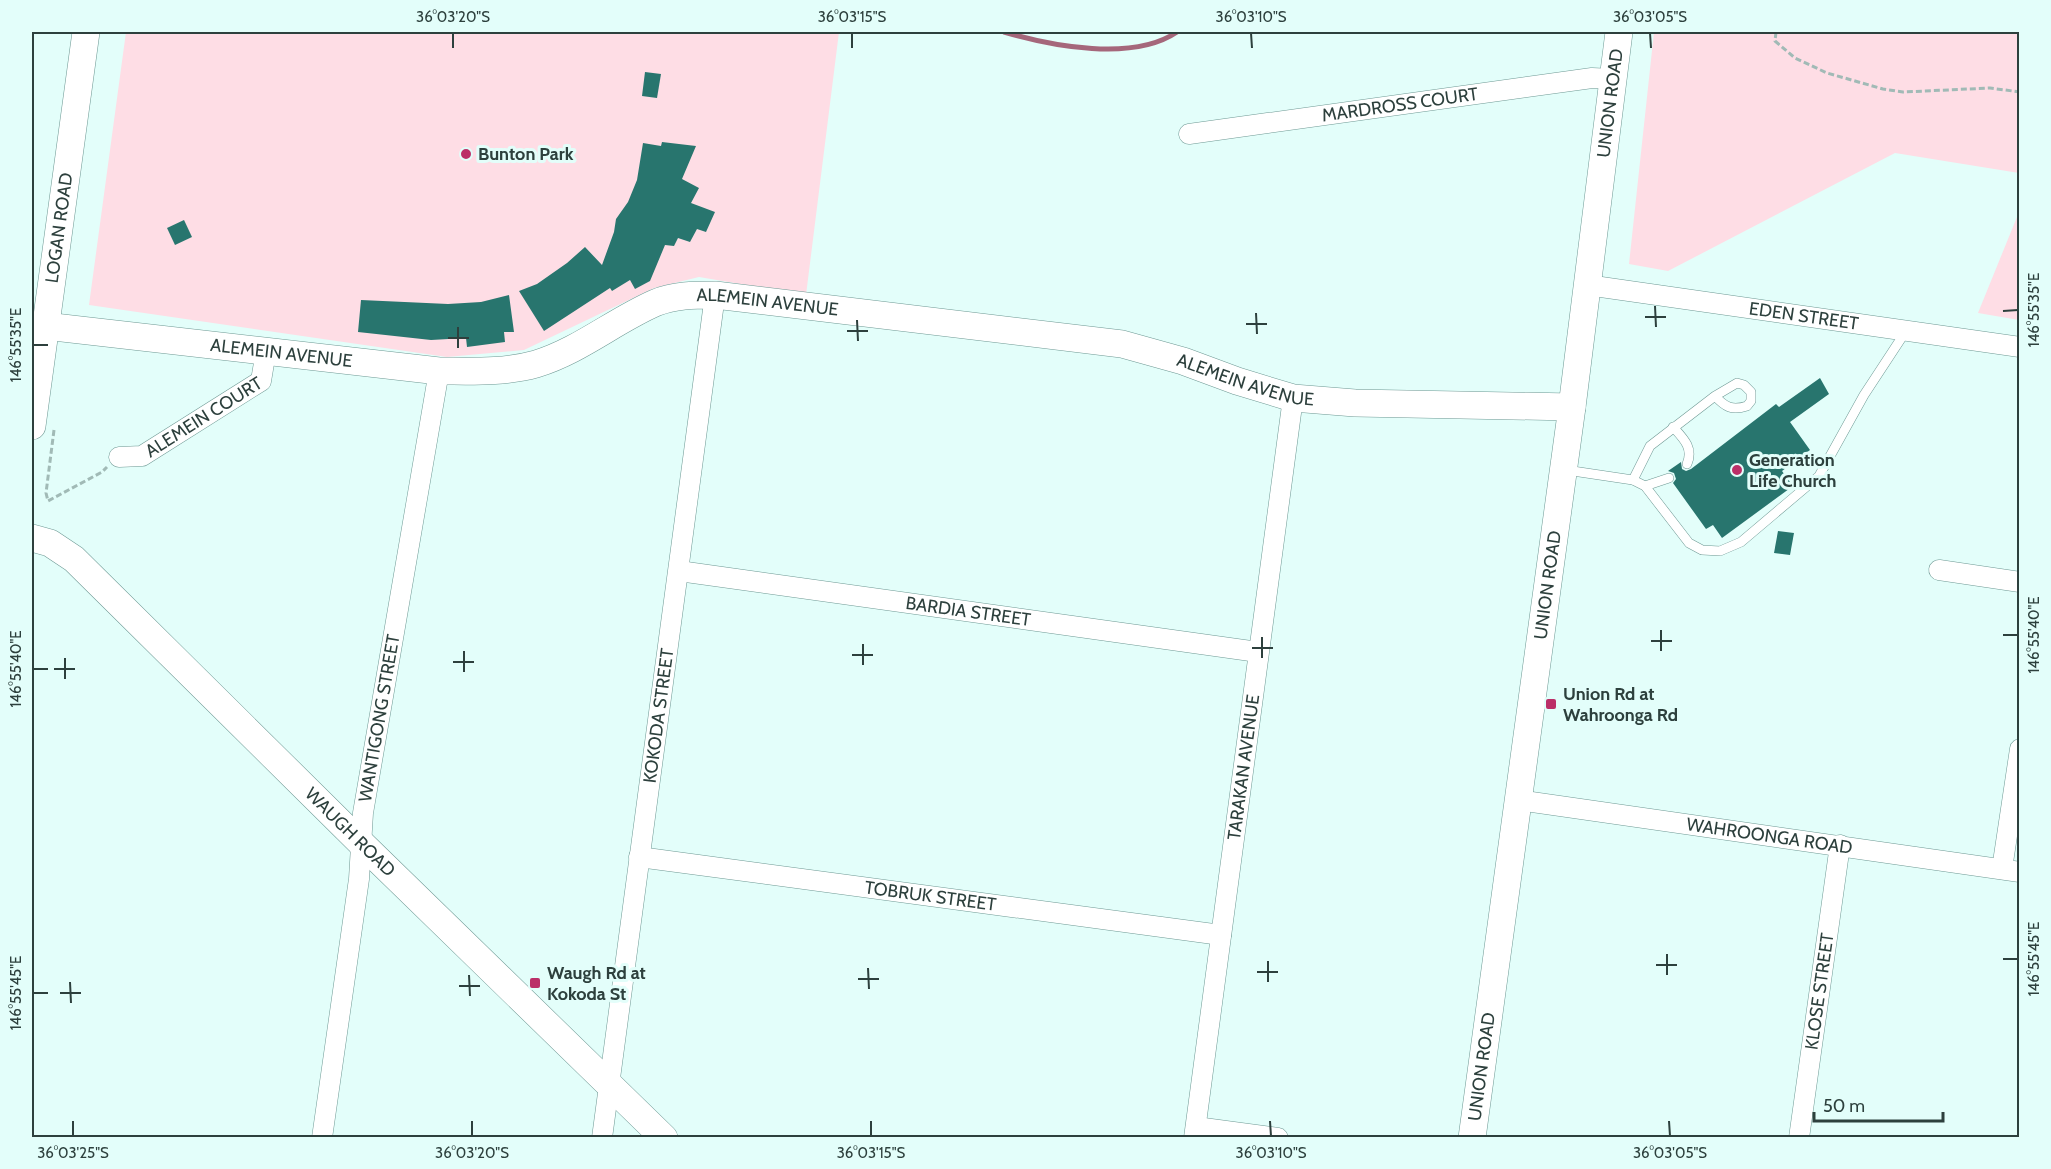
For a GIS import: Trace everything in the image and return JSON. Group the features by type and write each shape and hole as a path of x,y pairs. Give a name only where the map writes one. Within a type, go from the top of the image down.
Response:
{"main road":[{"name":"LOGAN ROAD","path":"32,426 86,32"},
{"name":"UNION ROAD","path":"1473,1137 1572,407 1619,32"},
{"name":"ALEMEIN AVENUE","path":"45,326 439,371 492,371 535,364 576,347 656,303 685,295 715,294 1122,344 1183,361 1293,398 1355,403 1572,407"},
{"name":"WAUGH ROAD","path":"32,538 50,543 74,559 664,1137"}],"street":[{"name":"MARDROSS COURT","path":"1189,134 1592,78 1613,79"},
{"name":"EDEN STREET","path":"1587,285 2019,347"},
{"name":"KOKODA STREET","path":"602,1137 715,294"},
{"name":"ALEMEIN COURT","path":"119,457 142,456 261,381 266,351"},
{"name":"WANTIGONG STREET","path":"322,1137 359,879 363,813 439,371"},
{"name":"TARAKAN AVENUE","path":"1195,1132 1293,398"},
{"path":"1940,570 2019,582"},
{"name":"BARDIA STREET","path":"679,571 1258,652"},
{"path":"2011,870 2019,749"},
{"name":"WAHROONGA ROAD","path":"1518,801 2011,870"},
{"name":"KLOSE STREET","path":"1799,1137 1840,845"},
{"name":"TOBRUK STREET","path":"639,857 1221,935"},
{"path":"1195,1132 1278,1137"}],"lane":[{"path":"1563,470 1633,480 1645,486 1689,543 1702,550 1720,551 1741,542 1819,476 1864,395 1906,331"},
{"path":"1633,480 1650,446 1715,396"},
{"path":"1673,427 1687,443 1690,451 1687,464"},
{"path":"1645,486 1669,478"}],"path":[{"path":"1776,32 1775,41 1795,58 1827,72 1883,89 1903,92 1990,88 2019,92"},
{"path":"48,501 102,472 119,457"}],"shaded area":[{"name":"Bunton Park","path":"126,32 839,32 806,295 699,277 654,288 524,350 447,357 89,305"},
{"path":"1654,32 2019,32 2019,173 1895,153 1668,271 1629,264"},
{"path":"2019,212 2019,320 1978,313"}],"building":[{"path":"645,72 661,74 657,98 642,96"},
{"path":"662,142 696,146 682,179 699,188 691,203 715,212 706,232 697,229 690,242 678,238 674,246 665,245 650,281 635,289 630,280 612,291 610,288 544,331 519,291 537,284 585,247 602,265 614,232 616,219 628,202 637,180 643,143 661,146"},
{"path":"184,220 192,237 175,245 167,228"},
{"path":"509,295 514,332 504,332 505,342 467,347 466,338 431,340 358,332 361,300 448,304 481,302"},
{"name":"Generation Life Church","path":"1820,378 1829,394 1790,422 1810,450 1782,471 1793,486 1722,538 1713,525 1706,529 1673,483 1676,479 1674,473 1668,471 1681,462 1682,469 1686,471 1691,469 1776,404 1779,407"},
{"path":"1778,531 1794,533 1790,555 1774,553"}],"waterway":[{"path":"1004,32 1068,46 1116,49 1138,47 1159,41 1177,32"}],"place":[{"name":"Bunton Park","path":"466,154"},
{"name":"Generation Life Church","path":"1737,470"},
{"name":"Union Rd at Wahroonga Rd","path":"1551,704"},
{"name":"Waugh Rd at Kokoda St","path":"535,983"}]}
